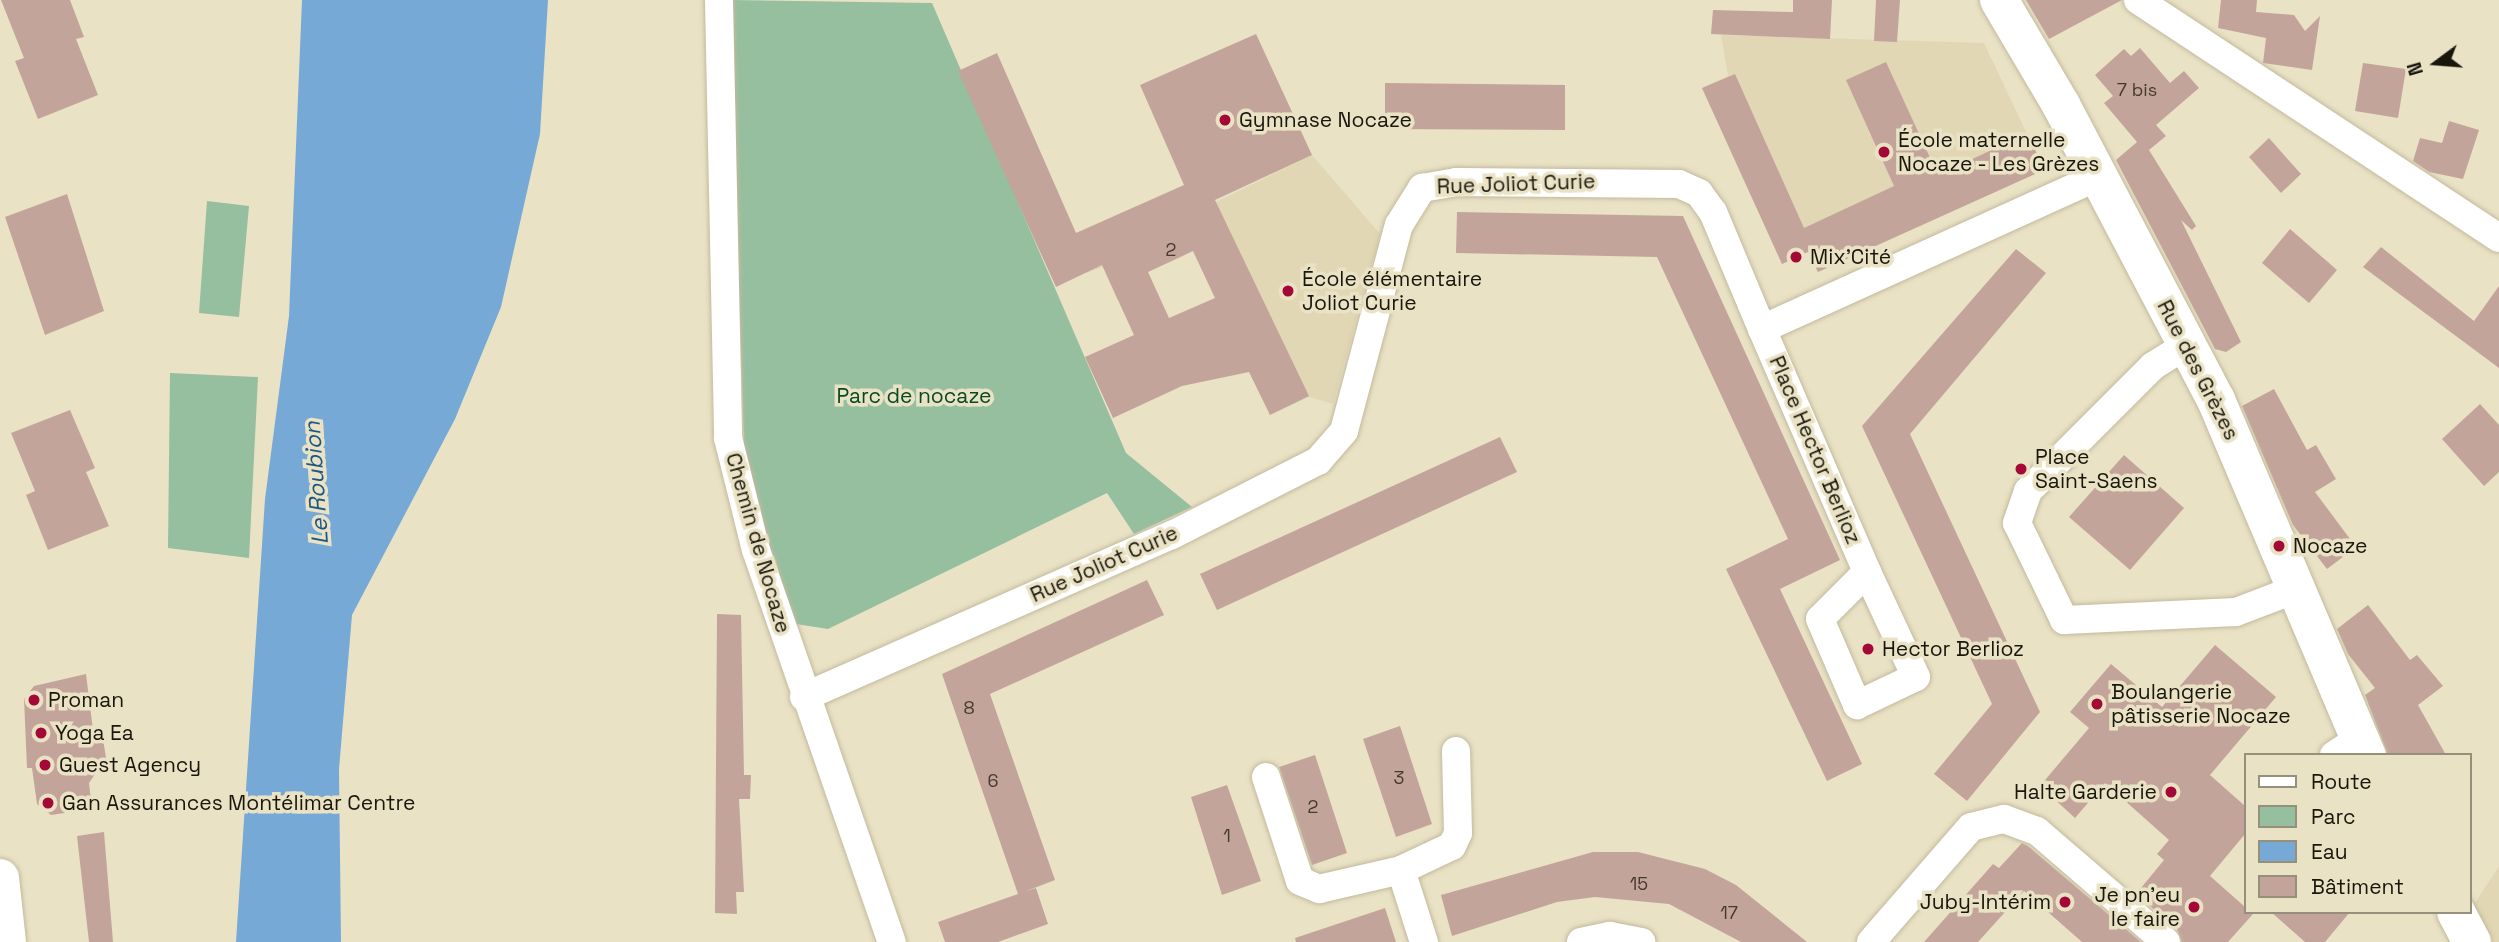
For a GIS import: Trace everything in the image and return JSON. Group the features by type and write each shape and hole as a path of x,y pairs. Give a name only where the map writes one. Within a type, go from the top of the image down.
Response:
{"street":[{"name":"Chemin de Nocaze","path":"719,0 728,438 753,538 804,697 892,942"},
{"name":"Rue des Grèzes","path":"1999,0 2099,176 2185,346 2216,400 2299,589 2354,750"},
{"path":"2138,0 2499,238"},
{"path":"1762,329 2099,176"},
{"name":"Rue Joliot Curie","path":"804,697 1172,535 1318,461 1344,431 1399,225 1422,188 1456,182 1679,184 1699,193 1713,212 1762,329"},
{"name":"Place Hector Berlioz","path":"1762,329 1867,572"},
{"path":"2185,346 2153,366 2028,491 2017,523 2064,620 2236,612 2299,589"},
{"path":"1266,777 1300,881 1319,889 1401,870 1442,854 1458,833 1457,751"},
{"path":"1871,942 1971,827 2004,819 2037,831 2166,942"},
{"path":"1401,870 1424,942"},
{"path":"0,878 8,942"},
{"path":"2456,914 2472,942"},
{"path":"1581,942 1610,936 1641,942"}],"shaded area":[{"name":"École maternelle Nocaze - Les Grèzes","path":"1721,35 1984,43 2044,170 1818,272 1808,252 1782,264 1702,88 1728,76"},
{"name":"École élémentaire Joliot Curie","path":"1312,155 1380,234 1333,404 1309,397 1270,415 1183,230 1176,233 1186,255 1148,272 1153,283 1117,300 1103,267 1086,273 1083,267"},
{"path":"2499,866 2499,942 2494,942 2473,906"}],"green space":[{"name":"Parc de nocaze","path":"730,0 932,3 1126,453 1192,507 1134,534 1107,493 828,629 796,624 745,474"},
{"path":"207,201 249,206 239,317 199,313"},
{"path":"170,373 258,377 249,558 168,548"}],"water":[{"name":"Le Roubion","path":"302,0 548,0 540,134 501,307 455,419 352,615 339,769 341,942 236,942 265,499 289,316"}],"building":[{"path":"1,0 70,0 84,37 76,39 98,95 38,119 15,61 24,58"},
{"path":"1793,0 1832,0 1830,39 1711,34 1713,10 1793,12"},
{"path":"1876,0 1900,0 1897,42 1874,41"},
{"path":"2026,0 2122,0 2049,39"},
{"path":"2221,0 2257,0 2256,12 2294,15 2305,31 2320,16 2312,70 2263,63 2266,38 2218,28"},
{"path":"1256,34 1312,155 1215,200 1309,396 1270,415 1249,372 1182,386 1113,418 1085,357 1134,335 1102,265 1056,287 958,71 997,53 1076,233 1184,185 1140,85","holes":["1193,251 1215,298 1169,318 1148,272"]},
{"path":"2140,48 2170,83 2184,71 2199,88 2156,125 2166,136 2149,150 2196,226 2192,230 2181,220 2241,342 2226,352 2215,349 2116,160 2137,142 2104,103 2113,96 2095,75 2124,49 2131,56"},
{"path":"1886,62 1938,175 2028,133 2044,170 1818,272 1808,252 1782,264 1702,88 1735,74 1804,228 1894,186 1846,80"},
{"path":"2363,63 2406,69 2398,118 2355,111"},
{"path":"1385,83 1565,85 1565,130 1385,129"},
{"path":"2449,121 2479,130 2463,179 2429,172 2413,161 2420,138 2442,143"},
{"path":"2269,138 2301,174 2281,193 2249,157"},
{"path":"67,194 104,311 45,335 5,217"},
{"path":"1457,212 1683,216 1840,560 1780,589 1862,764 1827,781 1726,569 1788,539 1657,257 1456,253"},
{"path":"2290,229 2337,270 2309,303 2262,263"},
{"path":"2381,247 2474,321 2499,286 2499,368 2363,267"},
{"path":"2016,249 2046,273 1910,434 2040,712 1967,801 1934,774 1992,704 1862,426"},
{"path":"2274,389 2307,450 2316,445 2336,479 2315,492 2356,547 2327,569 2293,525 2242,406"},
{"path":"2480,404 2499,425 2499,472 2484,486 2442,439"},
{"path":"70,410 95,468 86,472 109,526 48,550 26,495 35,491 11,433"},
{"path":"1500,437 1517,472 1217,610 1200,574"},
{"path":"2124,455 2184,508 2130,570 2069,517"},
{"path":"1147,580 1164,615 990,694 1055,880 1024,892 1036,888 1048,924 998,942 945,942 938,922 1018,894 942,674"},
{"path":"2368,605 2410,660 2417,655 2443,686 2418,705 2445,753 2387,753 2365,695 2375,688 2348,654 2337,629"},
{"path":"717,614 741,615 744,775 751,775 750,799 739,799 744,892 736,892 737,914 715,913"},
{"path":"2215,645 2276,697 2210,775 2244,805 2244,835 2210,876 2244,906 2244,914 2253,914 2228,942 2182,942 2177,929 2136,894 2164,860 2157,854 2169,840 2105,783 2075,818 2040,786 2089,728 2070,712 2111,664 2162,707"},
{"path":"86,674 93,730 103,739 106,758 89,783 92,809 51,815 37,804 32,768 27,768 24,699 34,686"},
{"path":"1400,726 1432,824 1396,837 1363,739"},
{"path":"1315,755 1347,853 1312,865 1279,767"},
{"path":"1227,785 1261,881 1222,895 1191,797"},
{"path":"104,832 113,942 89,942 77,836"},
{"path":"2022,843 2141,942 2082,942 2024,891 1978,942 1924,942 1993,864 1999,868"},
{"path":"1593,852 1638,852 1705,869 1736,885 1807,942 1741,942 1669,904 1595,897 1557,902 1452,936 1441,895"},
{"path":"1385,908 1396,942 1296,942 1295,938"},
{"path":"2273,914 2348,914 2325,942 2305,942"}],"place":[{"name":"Gymnase Nocaze","path":"1225,120"},
{"name":"École maternelle Nocaze - Les Grèzes","path":"1884,152"},
{"name":"Mix'Cité","path":"1796,257"},
{"name":"École élémentaire Joliot Curie","path":"1288,291"},
{"name":"Place Saint-Saens","path":"2021,469"},
{"name":"Nocaze","path":"2279,546"},
{"name":"Hector Berlioz","path":"1868,649"},
{"name":"Proman","path":"34,700"},
{"name":"Boulangerie pâtisserie Nocaze","path":"2097,704"},
{"name":"Yoga Ea","path":"41,733"},
{"name":"Guest Agency","path":"45,765"},
{"name":"Halte Garderie","path":"2171,792"},
{"name":"Gan Assurances Montélimar Centre","path":"48,803"},
{"name":"Juby-Intérim","path":"2065,902"},
{"name":"Je pn'eu le faire","path":"2194,907"}]}
